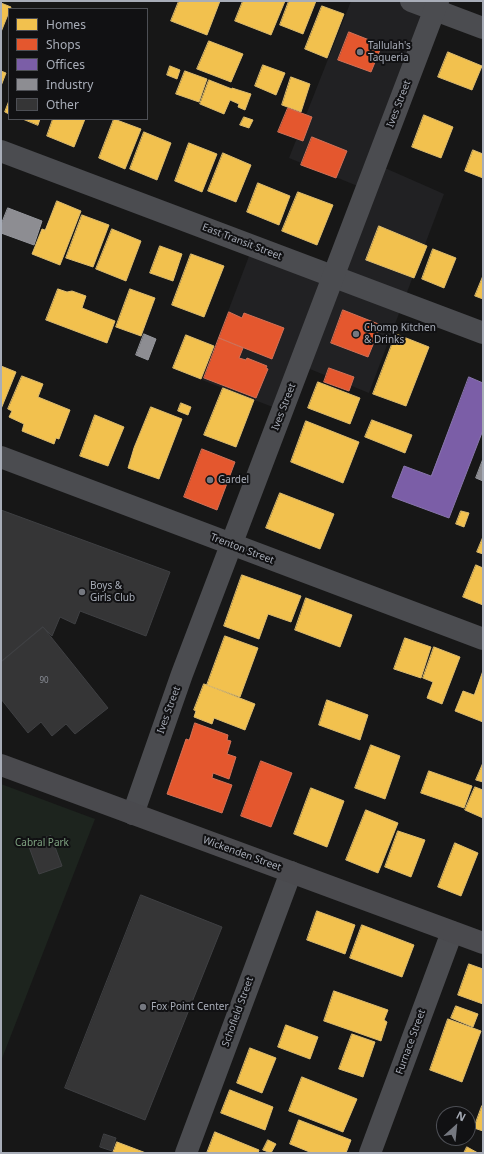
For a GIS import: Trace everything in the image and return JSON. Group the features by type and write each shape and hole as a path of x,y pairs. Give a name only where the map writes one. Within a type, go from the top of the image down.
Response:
{"main road":[{"name":"Wickenden Street","path":"1,765 483,943"}],"street":[{"path":"411,1 436,6 483,28"},
{"name":"Ives Street","path":"133,814 182,674 436,6"},
{"name":"East Transit Street","path":"1,151 483,333"},
{"name":"Trenton Street","path":"1,457 483,639"},
{"name":"Schofield Street","path":"186,1153 291,872"},
{"name":"Furnace Street","path":"370,1153 452,932"}],"shaded area":[{"path":"351,1 400,1 425,11 369,161 444,194 369,393 295,363 278,409 202,380 254,243 328,271 360,187 289,158"}],"green space":[{"name":"Cabral Park","path":"1,784 95,819 1,1061"}],"building: Homes":[{"path":"179,1 220,1 207,35 171,21"},
{"path":"243,1 285,1 271,35 235,21"},
{"path":"289,1 316,1 303,34 280,25"},
{"path":"1,3 11,7 8,8 8,14 1,32"},
{"path":"322,6 344,14 327,58 305,49"},
{"path":"209,41 243,54 231,82 197,69"},
{"path":"448,52 482,66 472,90 438,77"},
{"path":"263,65 285,73 276,95 255,86"},
{"path":"170,66 180,70 177,79 167,75"},
{"path":"1,71 6,73 1,86"},
{"path":"185,71 207,79 199,102 176,94"},
{"path":"291,77 310,84 301,112 282,105"},
{"path":"209,80 232,89 251,94 245,110 238,107 239,104 230,100 224,114 200,104"},
{"path":"8,104 8,114 5,112"},
{"path":"424,115 453,127 441,158 412,147"},
{"path":"244,117 253,120 249,128 240,125"},
{"path":"26,120 40,120 38,125"},
{"path":"53,120 85,120 74,147 47,136"},
{"path":"114,120 141,129 125,169 99,158"},
{"path":"144,132 171,143 157,180 130,169"},
{"path":"189,143 217,154 202,192 175,181"},
{"path":"473,150 483,154 483,178 465,171"},
{"path":"223,153 251,165 236,202 208,191"},
{"path":"258,183 290,196 279,225 247,212"},
{"path":"298,192 333,205 317,245 282,231"},
{"path":"57,201 81,211 60,265 32,254 42,229 45,230"},
{"path":"82,215 109,225 93,267 66,258"},
{"path":"379,226 427,246 414,278 366,260"},
{"path":"112,229 141,241 126,281 96,269"},
{"path":"160,246 182,254 173,281 150,273"},
{"path":"433,249 456,258 444,288 422,279"},
{"path":"191,254 224,266 204,317 172,305"},
{"path":"483,276 483,299 475,296"},
{"path":"58,289 67,292 72,291 86,296 82,308 115,321 107,343 46,320"},
{"path":"130,289 155,298 141,336 116,327"},
{"path":"396,334 429,347 406,406 373,394"},
{"path":"186,335 214,346 201,379 173,368"},
{"path":"1,366 16,372 1,409"},
{"path":"22,376 43,384 38,397 70,410 59,439 56,438 54,444 22,431 24,424 9,417 12,411 8,409"},
{"path":"318,382 360,398 350,424 308,408"},
{"path":"223,388 254,400 236,447 204,435"},
{"path":"181,403 191,407 188,415 178,411"},
{"path":"151,407 182,419 159,479 128,468 134,448"},
{"path":"95,415 124,427 108,466 80,456"},
{"path":"372,420 412,435 405,453 365,437"},
{"path":"306,421 359,442 343,483 291,462"},
{"path":"280,493 334,514 320,549 266,528"},
{"path":"461,511 469,513 464,527 456,524"},
{"path":"483,537 483,554 477,552"},
{"path":"476,565 483,568 483,605 463,597"},
{"path":"242,575 301,596 291,622 268,614 259,639 224,626"},
{"path":"306,598 352,615 340,647 295,630"},
{"path":"225,636 258,648 240,697 207,685"},
{"path":"405,638 431,647 421,678 394,669"},
{"path":"434,647 460,657 442,704 427,698 433,682 423,678"},
{"path":"483,671 483,722 455,711 463,691 474,695"},
{"path":"204,684 255,704 245,730 214,718 212,724 194,717 196,711 194,710"},
{"path":"327,700 368,715 360,740 319,725"},
{"path":"371,745 400,756 385,799 355,788"},
{"path":"483,763 483,782 476,780"},
{"path":"429,771 472,786 464,808 421,793"},
{"path":"475,787 483,790 483,818 465,810"},
{"path":"311,788 344,801 327,847 294,834"},
{"path":"366,810 398,823 378,873 346,860"},
{"path":"398,831 425,840 411,877 385,867"},
{"path":"455,843 478,853 461,896 438,887"},
{"path":"317,911 355,925 345,954 307,940"},
{"path":"362,925 414,945 402,977 350,958"},
{"path":"469,964 483,969 483,1004 458,995"},
{"path":"334,991 388,1010 384,1020 387,1022 381,1041 324,1021"},
{"path":"456,1006 478,1014 473,1027 451,1018"},
{"path":"448,1019 481,1031 462,1082 430,1070"},
{"path":"286,1025 318,1037 310,1059 278,1047"},
{"path":"352,1034 375,1042 363,1077 339,1069"},
{"path":"250,1048 276,1058 262,1093 237,1083"},
{"path":"302,1077 357,1099 343,1132 289,1111"},
{"path":"230,1090 273,1107 265,1130 221,1113"},
{"path":"482,1106 483,1131 476,1129 476,1122"},
{"path":"299,1120 351,1140 346,1153 312,1153 290,1144"},
{"path":"215,1132 259,1150 258,1153 207,1153"},
{"path":"268,1140 276,1144 271,1153 263,1150"},
{"path":"117,1142 146,1153 113,1153"},
{"path":"467,1147 478,1153 464,1153"}],"building: Shops":[{"name":"Tallulah's Taqueria","path":"349,32 382,45 371,72 338,60"},
{"path":"288,108 312,117 303,141 278,132"},
{"path":"312,137 347,151 336,178 301,165"},
{"name":"Chomp Kitchen & Drinks","path":"343,310 381,325 368,357 331,343"},
{"path":"229,312 242,318 244,313 284,328 272,359 219,338"},
{"path":"219,338 243,348 239,358 246,360 247,358 267,366 266,368 268,369 256,398 204,378"},
{"path":"329,368 354,377 349,391 324,382"},
{"name":"Gardel","path":"202,449 235,462 217,510 184,497"},
{"path":"195,723 228,735 227,740 231,741 227,754 236,757 229,779 213,773 212,778 232,785 222,813 167,794 186,739 189,740"},
{"path":"261,761 292,773 271,827 241,816"}],"building: Offices":[{"path":"469,377 483,383 483,430 449,518 392,497 404,466 431,476"}],"building: Industry":[{"path":"8,208 42,221 34,245 1,233 1,225"},
{"path":"144,334 156,339 148,360 136,355"},
{"path":"483,459 483,481 476,478"}],"building: Other":[{"name":"Boys & Girls Club","path":"1,510 170,572 146,636 80,611 75,624 60,617 52,636 43,627 1,662"},
{"path":"43,627 108,708 75,734 66,724 52,736 41,722 28,733 1,699 1,662"},
{"path":"51,836 62,866 39,874 28,844"},
{"name":"Fox Point Center","path":"141,895 222,927 145,1120 65,1088"},
{"path":"104,1134 116,1138 112,1151 100,1147"}],"place":[{"name":"Tallulah's Taqueria","path":"360,52"},
{"name":"Chomp Kitchen & Drinks","path":"356,334"},
{"name":"Gardel","path":"210,480"},
{"name":"Boys & Girls Club","path":"82,592"},
{"name":"Fox Point Center","path":"143,1007"}]}
